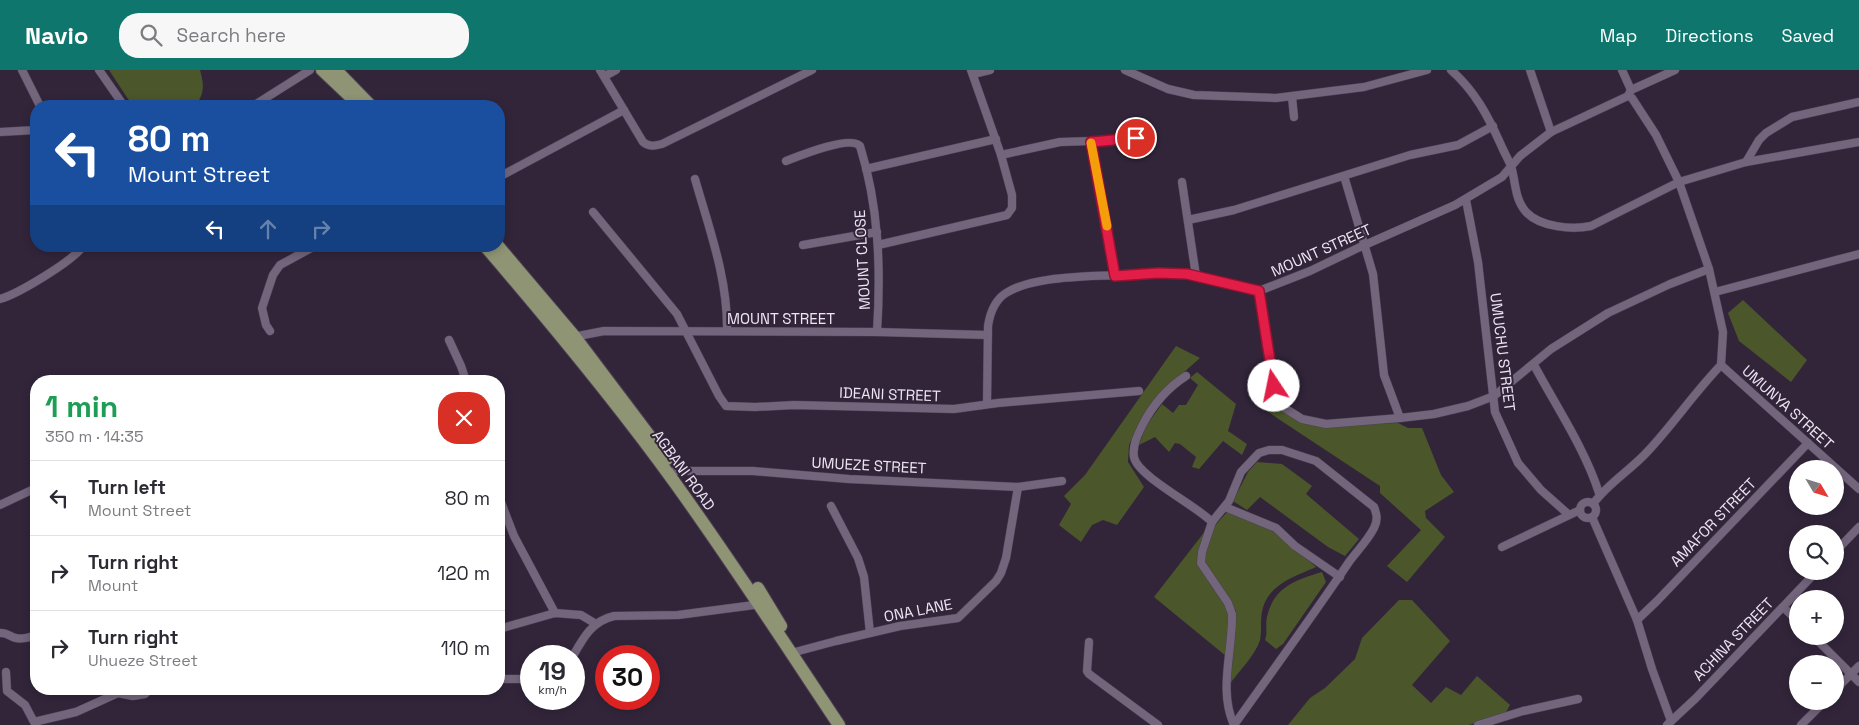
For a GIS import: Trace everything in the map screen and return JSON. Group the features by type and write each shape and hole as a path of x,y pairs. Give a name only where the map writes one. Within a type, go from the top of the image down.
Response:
{"main road":[{"path":"322,70 354,100"},
{"path":"336,70 366,100"},
{"name":"AGBANI ROAD","path":"490,252 568,338 675,470 795,652 815,676 849,725"},
{"name":"AGBANI ROAD","path":"503,252 764,604 839,725"}],"street":[{"path":"22,70 37,100"},
{"path":"99,70 120,100"},
{"path":"262,100 310,70"},
{"path":"616,70 602,73 643,142 655,146 812,70"},
{"path":"878,245 1010,212 1013,204 1001,155 972,72 990,70"},
{"path":"1125,70 1168,89 1194,95 1239,98 1292,97 1364,87 1427,70"},
{"path":"1451,70 1464,81 1477,98 1493,126 1511,166 1517,198 1528,214 1535,219 1566,228 1578,229 1591,226 1679,182 1746,162 1859,142"},
{"path":"1530,70 1551,132"},
{"path":"1593,504 1600,493 1648,452 1720,365 1723,332 1709,269 1679,182 1656,135 1632,98 1622,70"},
{"name":"MOUNT STREET","path":"987,404 989,318 1000,299 1012,290 1062,278 1173,273 1196,276 1259,291 1310,271 1466,200 1502,177 1528,150 1551,132 1675,70"},
{"path":"1292,97 1294,118"},
{"path":"1746,162 1758,140 1784,121 1792,117 1859,102"},
{"path":"505,174 624,110"},
{"path":"1188,220 1234,210 1410,155 1458,145 1493,126"},
{"path":"0,132 30,130"},
{"path":"1001,155 1060,142 1091,142 1136,138"},
{"path":"866,170 996,139"},
{"path":"1091,142 1115,276"},
{"name":"MOUNT CLOSE","path":"786,161 825,147 854,143 860,146 878,232 877,332"},
{"path":"1344,176 1373,274 1384,375 1400,418"},
{"path":"695,179 715,248 725,297 727,331"},
{"path":"1182,182 1196,276"},
{"name":"UMUCHU STREET","path":"1466,200 1478,262 1495,412 1518,463 1541,490 1568,514"},
{"path":"593,212 662,294 677,314 684,331"},
{"path":"803,245 878,232"},
{"path":"0,299 15,294 80,252"},
{"path":"270,331 262,308 273,274 280,265 304,252"},
{"path":"1715,292 1859,254"},
{"path":"1259,291 1274,386 1283,407 1302,419 1326,424 1428,415 1468,406 1494,396 1569,336 1608,313 1670,284 1709,269"},
{"name":"MOUNT STREET","path":"568,338 604,331 877,332 988,335"},
{"name":"IDEANI STREET","path":"684,331 719,396 728,407 794,405 954,409 987,404 1140,391"},
{"path":"449,340 464,375"},
{"path":"1534,365 1594,477 1600,493"},
{"name":"UMUNYA STREET","path":"1720,365 1859,489"},
{"path":"1186,376 1174,384 1149,412 1137,436 1134,457 1138,466 1143,471 1173,494 1202,512 1212,522"},
{"name":"AMAFOR STREET","path":"1637,620 1808,442"},
{"path":"1269,450 1282,450 1316,461 1374,507 1378,516 1374,529 1234,725 1226,693 1232,614 1228,603 1201,563 1202,552 1212,522 1225,507 1241,472 1259,453 1269,450"},
{"name":"UMUEZE STREET","path":"675,470 753,471 849,479 1018,486 1062,481"},
{"name":"ONA LANE","path":"795,652 870,633 939,620 955,619 996,581 1004,566 1018,486"},
{"path":"0,505 30,491"},
{"path":"1502,547 1568,514 1580,510 1586,503 1593,504"},
{"path":"1592,517 1596,511 1593,504"},
{"path":"831,506 858,558 864,577 870,633"},
{"path":"1225,507 1276,528 1295,546 1340,577"},
{"path":"1580,510 1581,514 1585,517 1592,517"},
{"path":"505,513 514,536 555,613"},
{"path":"1592,517 1637,620 1669,723"},
{"path":"1844,543 1859,527"},
{"name":"ACHINA STREET","path":"1669,723 1808,580"},
{"path":"580,645 588,631 605,618 614,616 678,615 764,604"},
{"path":"1783,607 1789,613"},
{"path":"505,627 555,613 581,616 596,624"},
{"path":"0,633 4,632 16,638 30,636"},
{"path":"1089,642 1087,671 1089,674 1158,725"},
{"path":"1822,645 1859,682"},
{"path":"1844,681 1859,666"},
{"path":"6,672 7,691 25,705 34,722 76,712 116,695"},
{"path":"505,679 520,679"},
{"path":"126,695 138,695"},
{"path":"1478,725 1523,711 1578,699"},
{"path":"1802,725 1816,710"}],"green space":[{"path":"109,70 200,70 203,85 198,100 128,99"},
{"path":"1743,300 1807,360 1791,382 1739,341 1728,313"},
{"path":"1176,346 1200,358 1165,389 1145,413 1129,445 1128,462 1144,487 1117,525 1103,520 1092,525 1081,542 1059,525 1071,504 1064,496 1085,475"},
{"path":"1197,372 1236,404 1228,431 1247,444 1242,455 1223,441 1199,469 1192,467 1196,457 1180,444 1175,443 1169,452 1155,437 1139,445 1146,426 1162,404 1173,413 1179,405 1186,405 1198,385 1190,378"},
{"path":"1251,393 1276,399 1292,416 1331,425 1398,423 1408,428 1422,428 1441,475 1454,492 1425,511 1426,518 1445,537 1407,582 1387,566 1421,530 1380,493 1380,486 1274,416 1248,395"},
{"path":"1257,462 1282,464 1312,486 1306,494 1359,539 1345,556 1328,547 1260,497 1247,510 1233,501 1248,472"},
{"path":"1227,512 1275,532 1316,567 1282,583 1269,595 1262,612 1261,637 1258,646 1251,658 1229,685 1236,629 1236,611 1204,559 1214,527"},
{"path":"1206,530 1199,561 1210,584 1227,608 1230,621 1226,656 1154,597"},
{"path":"1322,572 1326,582 1283,644 1276,649 1265,640 1267,617 1275,598 1287,586"},
{"path":"1399,600 1412,600 1450,641 1412,685 1431,703 1446,687 1461,695 1477,676 1510,705 1505,714 1469,725 1288,725 1310,698 1325,688 1355,659 1362,638"}],"slow traffic":[{"path":"1091,143 1107,226"}],"route":[{"path":"1136,138 1091,142 1115,276 1158,273 1187,274 1259,291 1274,386"}]}
